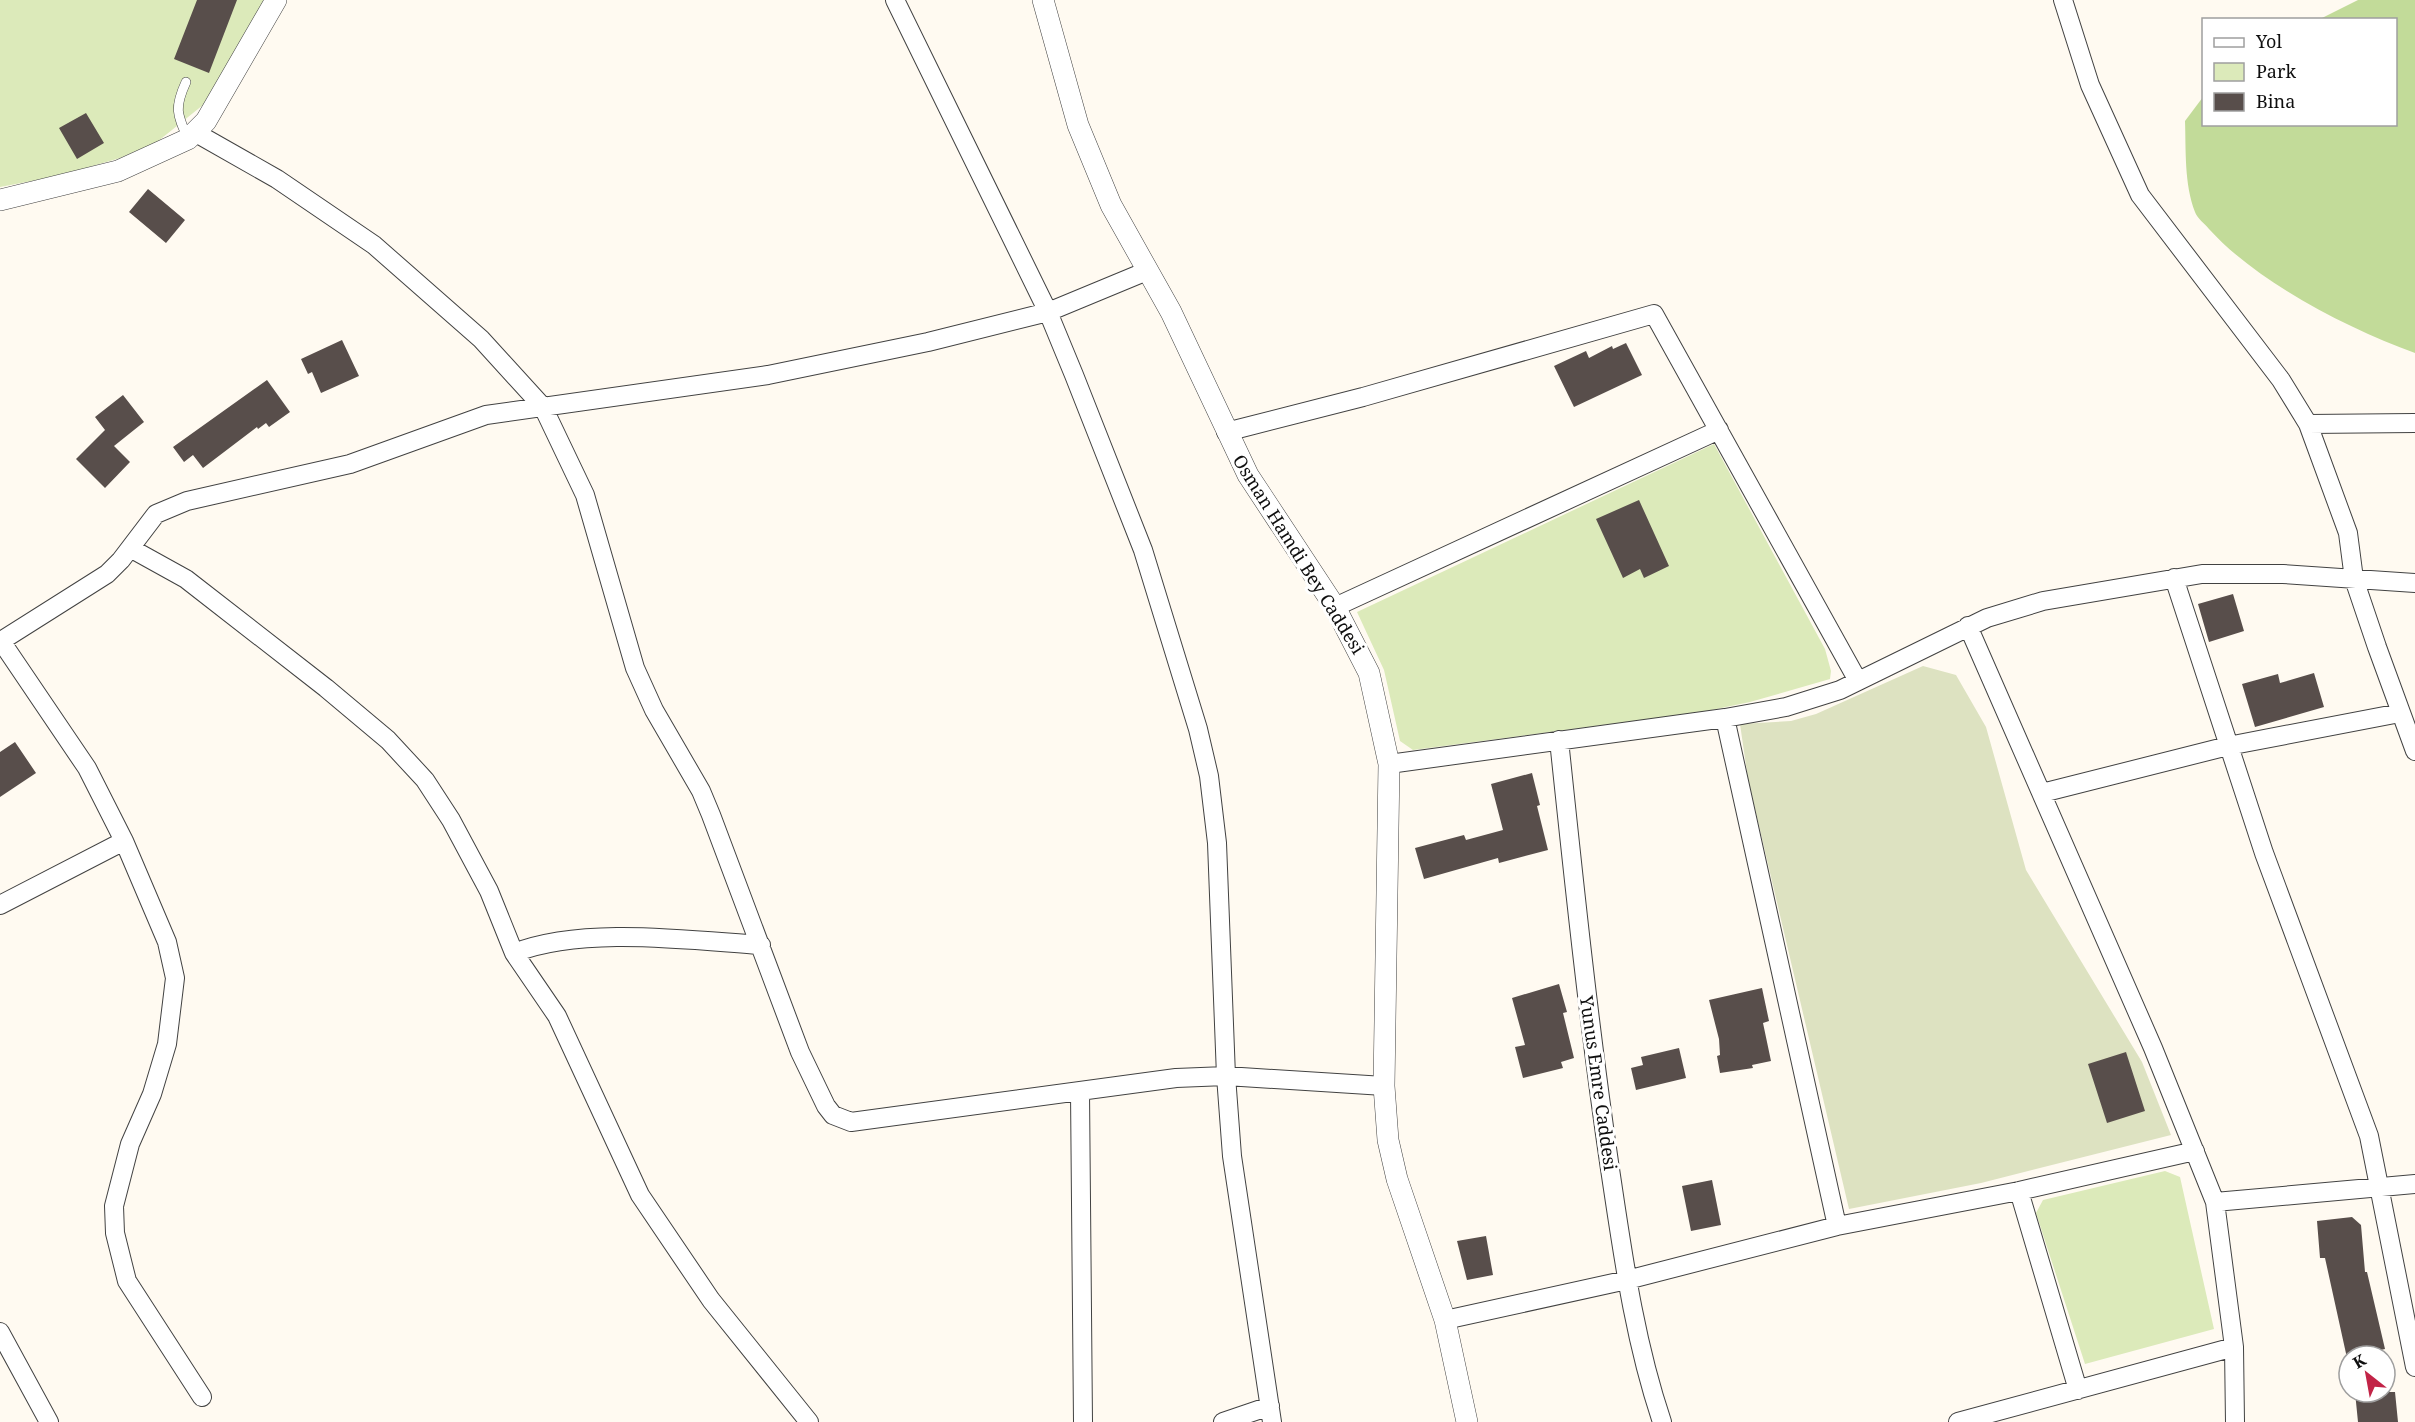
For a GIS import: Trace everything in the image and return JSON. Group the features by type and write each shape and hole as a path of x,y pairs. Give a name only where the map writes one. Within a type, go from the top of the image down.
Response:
{"street":[{"path":"0,200 118,171 192,136 212,112 276,0"},
{"path":"895,0 1047,312 1143,550 1198,729 1209,776 1217,843 1226,1076 1232,1156 1271,1414 1223,1422"},
{"name":"Osman Hamdi Bey Caddesi","path":"1043,0 1071,105 1111,205 1179,328 1248,475 1289,541 1335,607 1369,673 1389,764 1384,1086 1391,1158 1445,1320 1467,1422"},
{"path":"2063,0 2090,85 2140,195 2281,380 2308,424 2348,533 2354,579 2415,751"},
{"path":"192,136 277,179 374,245 481,339 543,407 585,495 635,668 654,710 701,791 800,1052 817,1091 833,1115 842,1120 862,1122 952,1107 1176,1078 1226,1076 1384,1086"},
{"path":"202,1397 127,1281 115,1233 114,1206 124,1164 152,1094 167,1044 175,978 167,942 124,841 87,768 1,640 114,568 156,514 171,506 212,494 350,464 486,415 768,375 928,342 1047,312 1147,271"},
{"path":"1226,432 1363,398 1654,314 1858,681"},
{"path":"2308,424 2415,423"},
{"path":"1335,607 1719,430"},
{"path":"130,548 186,579 388,740 425,780 452,820 489,891 514,952 557,1016 640,1196 711,1300 810,1422"},
{"path":"1389,764 1725,718 1813,700 1858,681 1968,626 2011,609 2043,600 2174,578 2234,574 2415,583"},
{"path":"2174,578 2264,853 2369,1136 2415,1366"},
{"path":"1968,626 2153,1048 2215,1202 2234,1347 2235,1422"},
{"path":"2042,793 2228,746 2400,713"},
{"path":"1725,718 1838,1226"},
{"name":"Yunus Emre Caddesi","path":"1559,740 1595,1065 1627,1280 1640,1351 1662,1422"},
{"path":"0,905 124,841"},
{"path":"514,952 547,942 612,938 761,945"},
{"path":"1080,1092 1083,1422"},
{"path":"1445,1320 1627,1280 1838,1226 2019,1191 2195,1151"},
{"path":"2215,1202 2415,1184"},
{"path":"2019,1191 2078,1390"},
{"path":"0,1332 49,1422"},
{"path":"1958,1422 2234,1347"}],"lane":[{"path":"186,82 179,97 177,113 192,136"}],"green space":[{"path":"0,0 264,0 203,105 157,142 120,158 58,176 0,187"},
{"path":"2358,0 2415,0 2415,353 2361,331 2278,285 2229,249 2199,219 2191,201 2186,166 2185,121 2202,98 2202,126 2397,126 2397,18 2322,18"},
{"path":"1714,444 1825,649 1831,671 1830,679 1750,702 1702,712 1413,750 1400,741 1384,670 1357,612"},
{"path":"1923,666 1956,675 1986,727 2026,870 2142,1062 2171,1135 1981,1183 1849,1209 1748,779 1740,724 1791,721 1816,714"},
{"path":"2165,1171 2180,1177 2214,1329 2085,1364 2036,1213 2043,1200"}],"building":[{"path":"197,0 237,0 209,73 174,59"},
{"path":"86,113 104,143 77,159 59,128"},
{"path":"148,189 185,220 166,243 129,212"},
{"path":"342,340 359,376 321,393 312,372 308,374 301,359"},
{"path":"1626,343 1642,375 1574,407 1554,366 1586,351 1589,358 1612,346 1613,349"},
{"path":"267,380 290,412 269,427 266,423 258,429 257,427 203,468 193,455 184,462 173,447"},
{"path":"123,395 144,422 114,446 130,462 105,488 76,459 105,430 95,417"},
{"path":"1639,500 1669,566 1644,578 1640,569 1623,578 1596,519"},
{"path":"2233,594 2244,631 2209,642 2198,604"},
{"path":"2314,673 2324,707 2255,727 2242,684 2278,674 2280,683"},
{"path":"15,742 36,773 0,797 0,752"},
{"path":"1532,773 1540,805 1537,806 1548,850 1499,863 1498,858 1424,879 1415,848 1464,835 1466,840 1503,830 1491,784"},
{"path":"1559,984 1567,1012 1563,1013 1574,1058 1561,1062 1563,1068 1523,1078 1515,1047 1525,1045 1512,998"},
{"path":"1762,988 1769,1021 1763,1023 1771,1061 1752,1065 1753,1068 1720,1073 1717,1056 1720,1055 1719,1039 1709,1000"},
{"path":"1679,1048 1686,1078 1636,1090 1631,1068 1643,1065 1641,1057"},
{"path":"2126,1052 2145,1111 2107,1123 2088,1064"},
{"path":"1712,1180 1721,1225 1691,1231 1682,1186"},
{"path":"2352,1217 2361,1225 2365,1272 2367,1272 2384,1344 2344,1344 2325,1258 2320,1258 2317,1221"},
{"path":"1486,1236 1493,1275 1467,1280 1457,1241"},
{"path":"2356,1404 2396,1404 2398,1422 2358,1422"}]}
